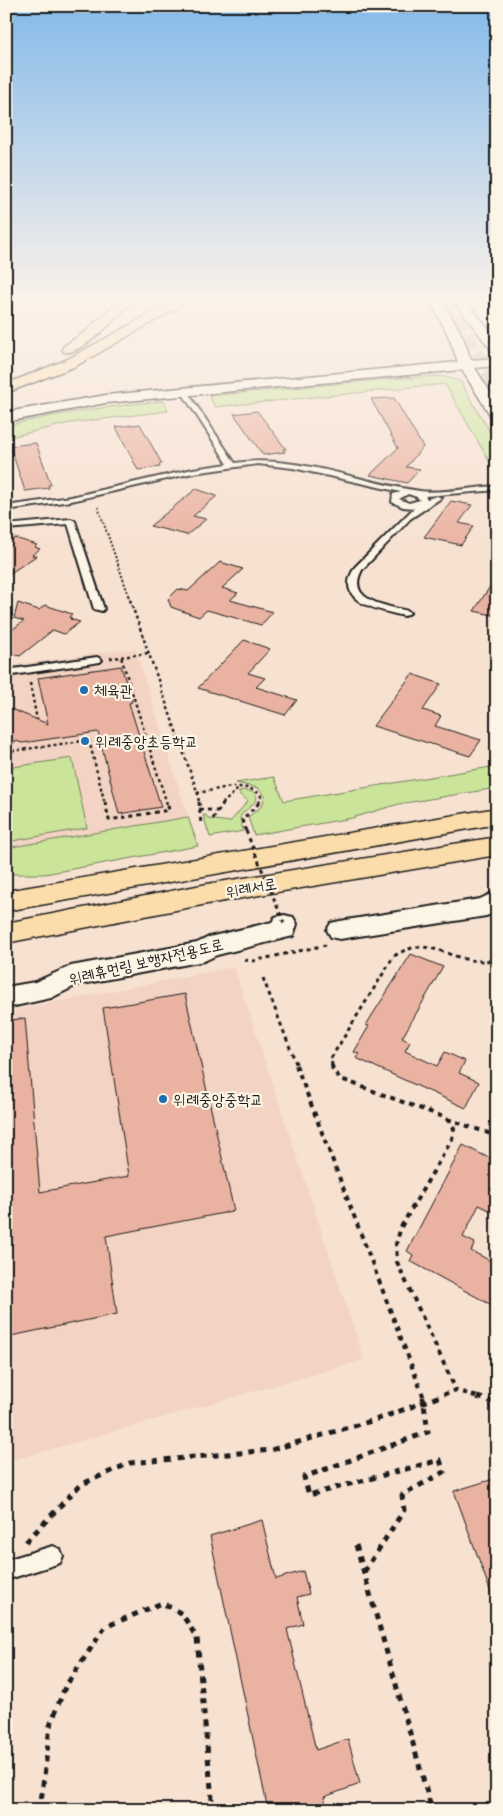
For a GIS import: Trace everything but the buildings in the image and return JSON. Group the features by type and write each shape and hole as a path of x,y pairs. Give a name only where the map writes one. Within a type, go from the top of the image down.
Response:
{"main road":[{"path":"6,417 85,401 255,385"},
{"path":"478,385 497,415"},
{"path":"482,390 497,385"},
{"name":"위례서로","path":"6,901 497,816"},
{"name":"위례서로","path":"6,932 207,894 497,846"}],"street":[{"path":"340,930 486,908 497,900"},
{"name":"위례휴먼링 보행자전용도로","path":"6,998 41,991 71,976 204,951 209,947 284,929 284,924"}],"lane":[{"path":"184,391 234,465"},
{"path":"6,508 71,498 193,471 258,462 283,464 426,495 497,488"},
{"path":"371,484 388,493 397,502 406,518"},
{"path":"397,502 396,496 412,492 423,497 424,502 422,504"},
{"path":"405,613 365,601 355,592 352,585 358,570 406,518 412,515 422,504 432,498 456,493"},
{"path":"397,502 409,506 422,504"},
{"path":"6,528 71,521 99,609"},
{"path":"6,673 97,660"},
{"path":"6,1570 53,1556"}],"path":[{"path":"98,507 197,793 201,824"},
{"path":"97,660 149,653"},
{"path":"6,752 89,740 109,820 169,810 121,657"},
{"path":"28,670 37,720"},
{"path":"42,741 43,746"},
{"path":"197,793 239,788 256,790 261,796 257,806 249,811 242,820 284,924"},
{"path":"213,819 217,811 239,788"},
{"path":"199,809 217,811"},
{"path":"497,960 472,961 428,947 414,946 403,949 394,956 331,1058 333,1071 341,1079 497,1136"},
{"path":"263,978 425,1402 428,1432 304,1476 309,1495 440,1460 444,1472 402,1495 404,1510 364,1572"},
{"path":"446,1118 454,1128 452,1139 401,1227 396,1244 398,1262 456,1390"},
{"path":"20,1548 80,1485 130,1463 271,1450 378,1419 456,1390 497,1403"},
{"path":"356,1545 432,1810"},
{"path":"40,1810 50,1726 65,1687 105,1627 162,1604 182,1614 197,1638 213,1810"}],"shaded area":[{"name":"위례중앙초등학교","path":"135,648 188,817 6,848 6,666"},
{"path":"234,967 364,1360 6,1462 6,1012"}],"green space":[{"path":"328,385 438,385 215,407 209,396"},
{"path":"445,385 462,385 497,444 497,475"},
{"path":"164,401 168,411 70,423 6,438 6,426 26,421 124,405"},
{"path":"72,758 87,828 6,842 6,768"},
{"path":"497,766 497,788 399,804 352,818 254,835 248,817 262,806 265,796 258,788 236,783 274,777 284,801"},
{"path":"243,790 254,792 257,797 254,803 240,817 243,831 210,837 203,815 206,815 208,819 230,822 248,801 239,794"},
{"path":"188,817 198,846 45,874 6,874 6,848"}],"place":[{"name":"체육관","path":"84,690"},
{"name":"위례중앙초등학교","path":"85,741"},
{"name":"위례중앙중학교","path":"163,1099"}]}
